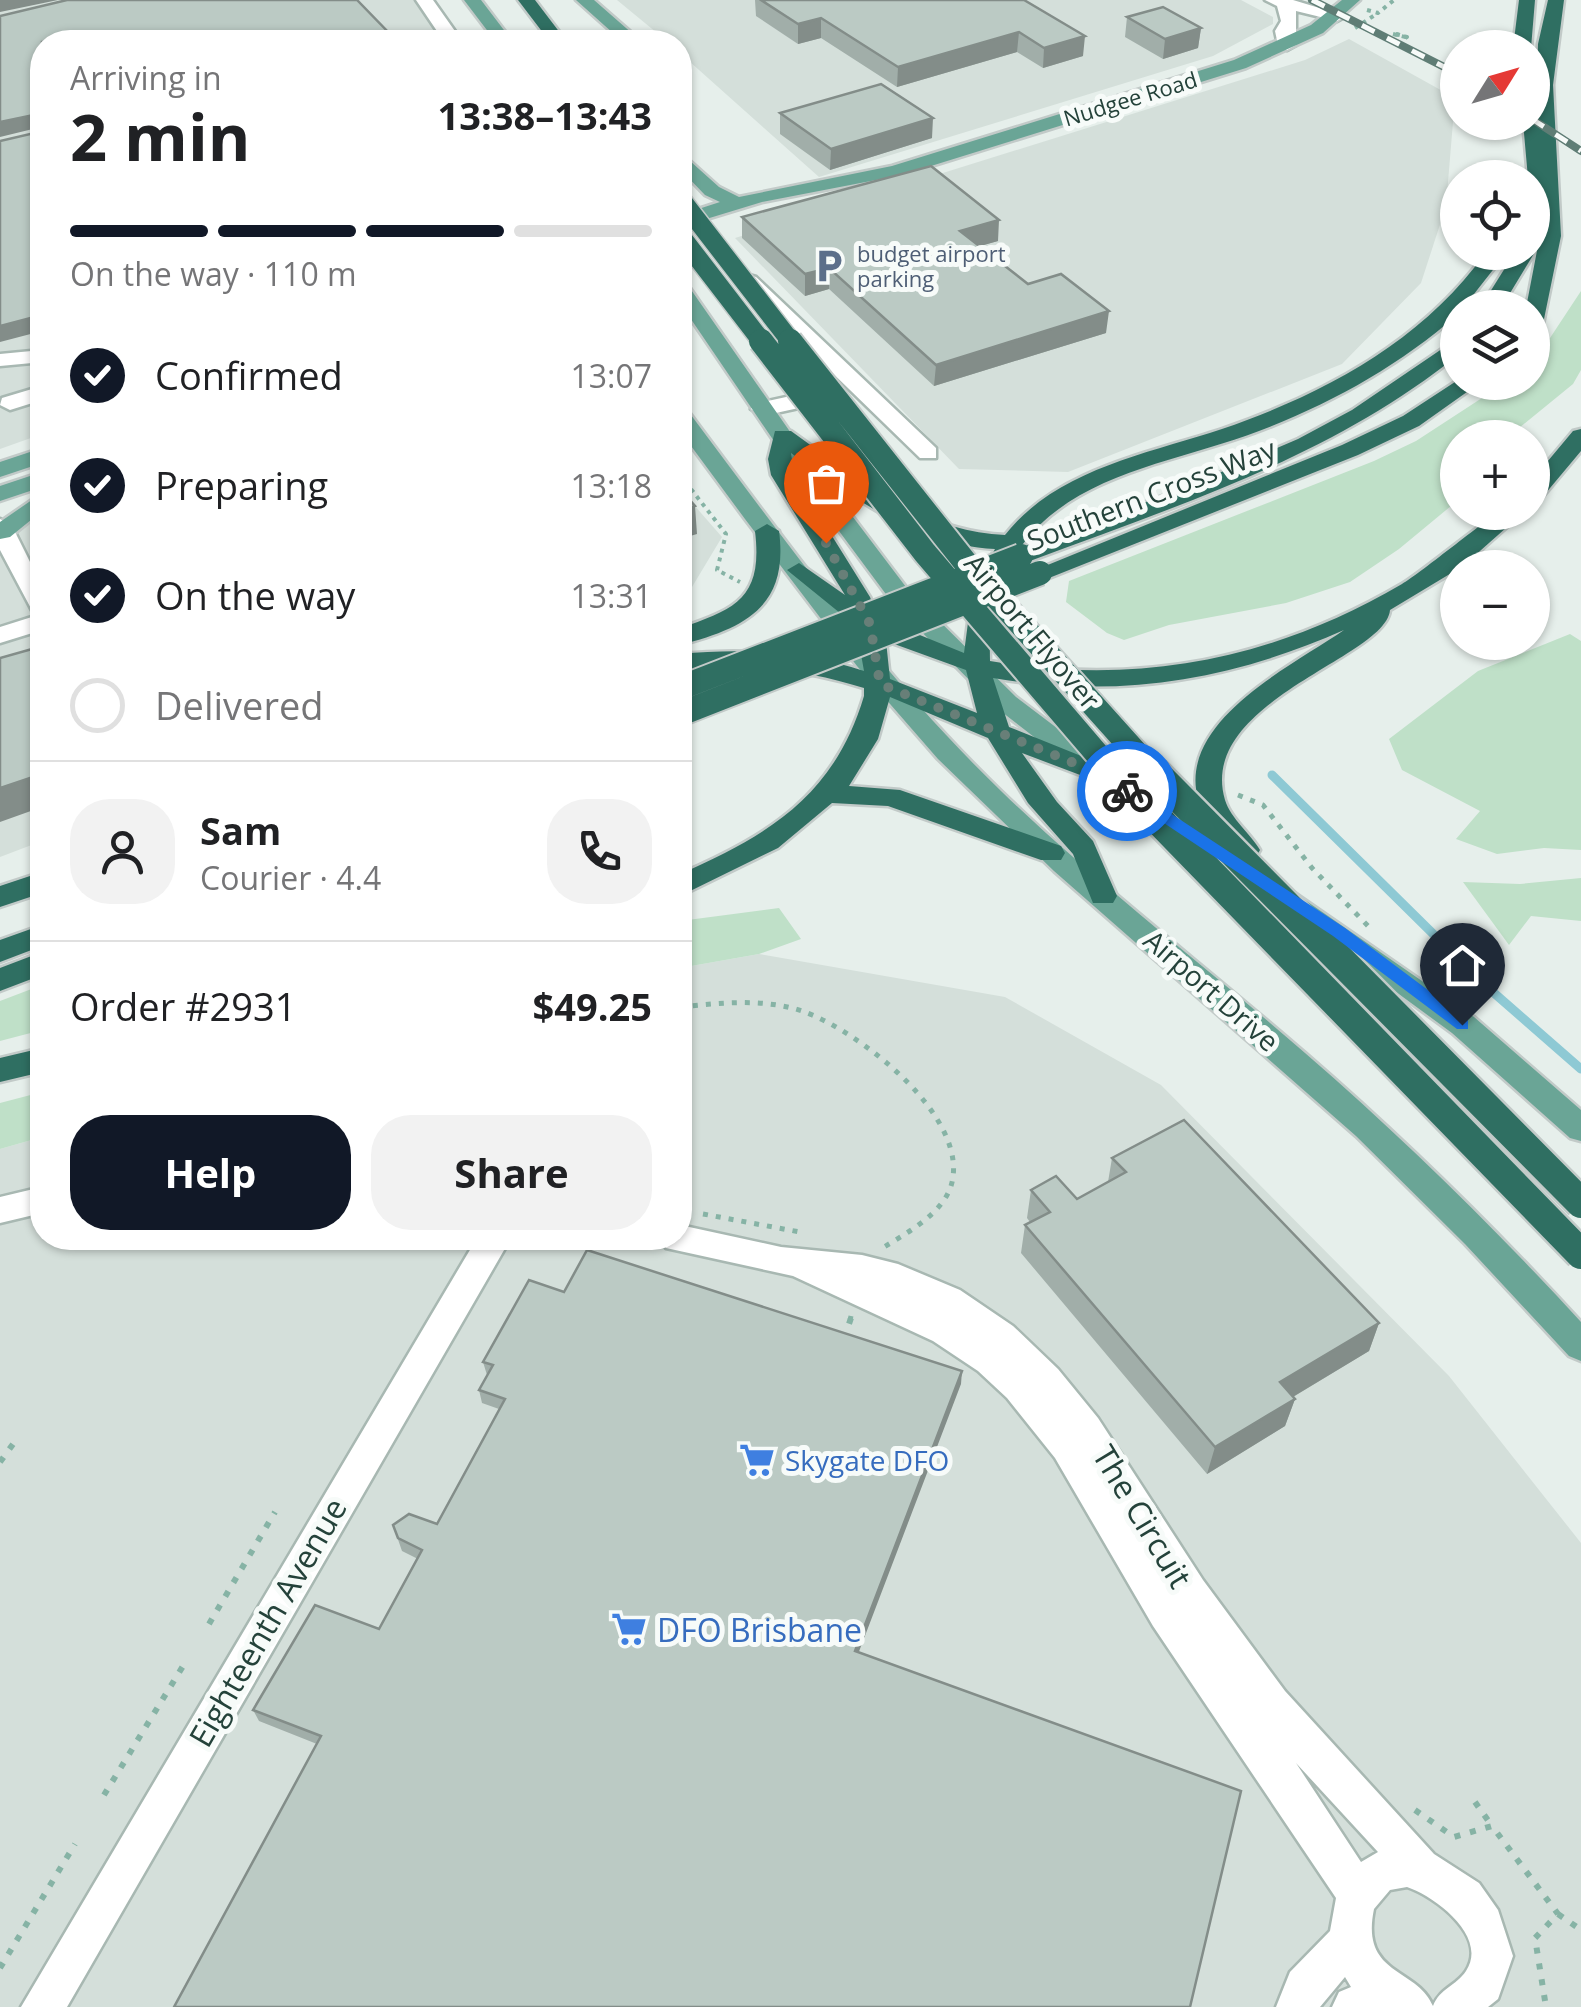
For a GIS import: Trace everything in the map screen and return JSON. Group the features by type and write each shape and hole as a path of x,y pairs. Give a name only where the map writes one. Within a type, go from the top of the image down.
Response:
{"highway":[{"path":"526,0 550,30"},
{"path":"1524,30 1527,0"},
{"path":"1556,0 1551,21 1556,80 1570,151"},
{"path":"513,14 525,30"},
{"path":"1534,140 1536,160"},
{"path":"1534,160 1536,156"},
{"name":"Airport Flyover","path":"692,213 1040,648 1259,884 1581,1203"},
{"name":"Airport Flyover","path":"692,253 925,553 1085,742 1227,894 1581,1254"},
{"path":"1550,299 1561,284 1571,257"},
{"path":"1104,896 1083,848 1032,790 1000,732 972,668 978,605 989,576 1012,543 1044,510 1101,477 1267,420 1380,364 1442,319 1482,270"},
{"name":"Southern Cross Way","path":"692,709 1129,526 1330,431 1397,392 1440,358"},
{"name":"Southern Cross Way","path":"692,684 1350,450 1411,421 1443,400"},
{"path":"1012,543 969,542 918,525 863,496 783,436 778,470 858,628 972,668 1072,681 1193,675 1269,656 1391,600 1492,530"},
{"path":"1550,473 1581,436"},
{"path":"692,632 730,618 764,590 773,566 767,531"},
{"path":"1272,888 1216,811 1209,787 1213,753 1236,718 1362,632 1391,600"},
{"path":"692,661 769,658 883,682 1096,772"},
{"path":"692,881 750,854 829,794 868,733 883,682"},
{"path":"829,794 890,796 1051,853"},
{"path":"0,897 30,886"},
{"path":"0,951 30,940"},
{"path":"0,980 30,968"},
{"path":"0,1070 30,1063"}],"main road":[{"path":"472,0 496,30"},
{"path":"584,0 619,30"},
{"name":"Nudgee Road","path":"692,218 737,202 894,171 1286,46 1359,5"},
{"path":"692,170 712,191 737,202"},
{"name":"Nudgee Road","path":"692,235 872,183 894,171"},
{"path":"692,306 762,409 911,608 972,668 1096,772 1272,888 1439,1006 1581,1129"},
{"name":"Airport Drive","path":"692,432 799,570 858,628 883,682 957,762 1051,853 1340,1102 1510,1269 1581,1346"},
{"path":"0,470 30,459"},
{"path":"0,494 30,484"},
{"path":"1,529 30,508"}],"street":[{"path":"424,0 445,30"},
{"path":"1279,2 1336,16"},
{"path":"1279,2 1290,21 1284,31 1286,46"},
{"path":"750,281 928,453"},
{"path":"0,360 30,354"},
{"path":"762,409 861,388"},
{"path":"10,403 30,397"},
{"path":"1,529 30,586"},
{"path":"0,635 30,626"},
{"path":"0,1210 30,1203"},
{"name":"The Circuit","path":"692,1241 799,1264 847,1263 930,1293 990,1328 1051,1382 1113,1463 1180,1578 1227,1647 1310,1750 1419,1869 1441,1876 1475,1907 1490,1946 1477,1999"},
{"name":"Eighteenth Avenue","path":"43,2007 487,1250"},
{"name":"The Circuit","path":"799,1264 838,1286 881,1299 944,1329 992,1362 1037,1403 1069,1444 1164,1610 1304,1808 1358,1895"},
{"path":"1385,2003 1351,1940 1350,1916 1358,1895 1383,1872 1419,1869"},
{"path":"1298,2007 1306,1987 1351,1940"}],"path":[{"path":"1348,33 1394,0"},
{"path":"1359,5 1378,13"},
{"path":"1394,34 1408,38 1404,39"},
{"path":"692,1007 763,1004 802,1010 830,1022 894,1072 941,1125 952,1146 952,1184 926,1217 875,1252"},
{"path":"842,1346 854,1304"},
{"path":"0,1462 16,1440"},
{"path":"209,1624 274,1512"},
{"path":"104,1795 184,1666"},
{"path":"1476,1802 1492,1826"},
{"path":"0,1968 75,1844"},
{"path":"1558,1914 1581,1930"}],"shaded area":[{"path":"0,0 435,0 454,30 30,30 30,438 0,449"},
{"path":"617,0 1241,0 1273,17 1273,24 1213,56 819,177 692,64 692,30 653,30"},
{"path":"1349,39 1440,90 1440,140 1452,140 1450,160 1440,160 1440,224 1421,283 1342,364 1068,472 959,469 735,238 1305,60"},
{"path":"692,503 722,537 692,587"},
{"path":"30,513 30,846 0,857 0,524"},
{"name":"Skygate DFO","path":"759,954 1005,997 1161,1085 1449,1376 1581,1543 1581,2007 0,2007 0,1149 30,1140 30,1250 692,1250 692,966"}],"green space":[{"path":"1581,291 1581,370 1573,384 1529,420 1448,420 1479,400 1550,400 1550,338"},
{"path":"1440,425 1440,515 1350,582 1286,603 1169,625 1124,640 1107,633 1066,602 1069,581 1416,441"},
{"path":"1570,634 1581,641 1581,850 1544,848 1497,854 1456,839 1480,811 1402,770 1389,739 1478,671 1505,660 1550,660 1550,642"},
{"path":"1581,878 1581,921 1531,916 1509,945 1463,882 1520,884"},
{"path":"779,908 801,939 759,954 692,966 692,919"},
{"path":"30,990 30,1033 0,1041 0,1001"},
{"path":"30,1095 30,1140 0,1149 0,1103"}],"building":[{"path":"67,0 357,0 386,30 30,30 30,116 0,122 0,16"},
{"path":"761,0 1024,0 1085,36 1044,48 1019,32 898,67 821,18 798,24"},
{"path":"1163,7 1201,28 1165,39 1127,17"},
{"path":"881,84 933,118 831,149 780,113"},
{"path":"30,134 30,318 0,326 0,141"},
{"path":"931,166 999,220 960,231 1028,284 1061,274 1109,311 936,365 829,268 805,274 742,217"},
{"path":"30,650 30,778 0,788 0,658"},
{"path":"1184,1120 1379,1323 1280,1382 1295,1399 1215,1447 1025,1225 1050,1212 1031,1190 1056,1176 1077,1199 1126,1172 1112,1158"},
{"name":"DFO Brisbane","path":"587,1250 962,1371 855,1651 1241,1791 1190,2007 174,2007 321,1736 253,1710 315,1605 379,1629 422,1550 398,1538 393,1525 409,1514 437,1524 505,1399 479,1390 493,1365 483,1362 529,1280 564,1292"}],"waterway":[{"path":"1272,775 1486,986 1581,1069"}],"railway":[{"path":"1312,0 1440,65"},
{"path":"1550,131 1581,151"}],"way so far":[{"path":"826,543 870,624 880,684 1096,772 1127,791"}],"place":[{"name":"budget airport parking","path":"829,266"},
{"name":"Skygate DFO","path":"757,1460"},
{"name":"DFO Brisbane","path":"629,1629"}],"route":[{"path":"1127,791 1372,955 1462,1025"}]}
